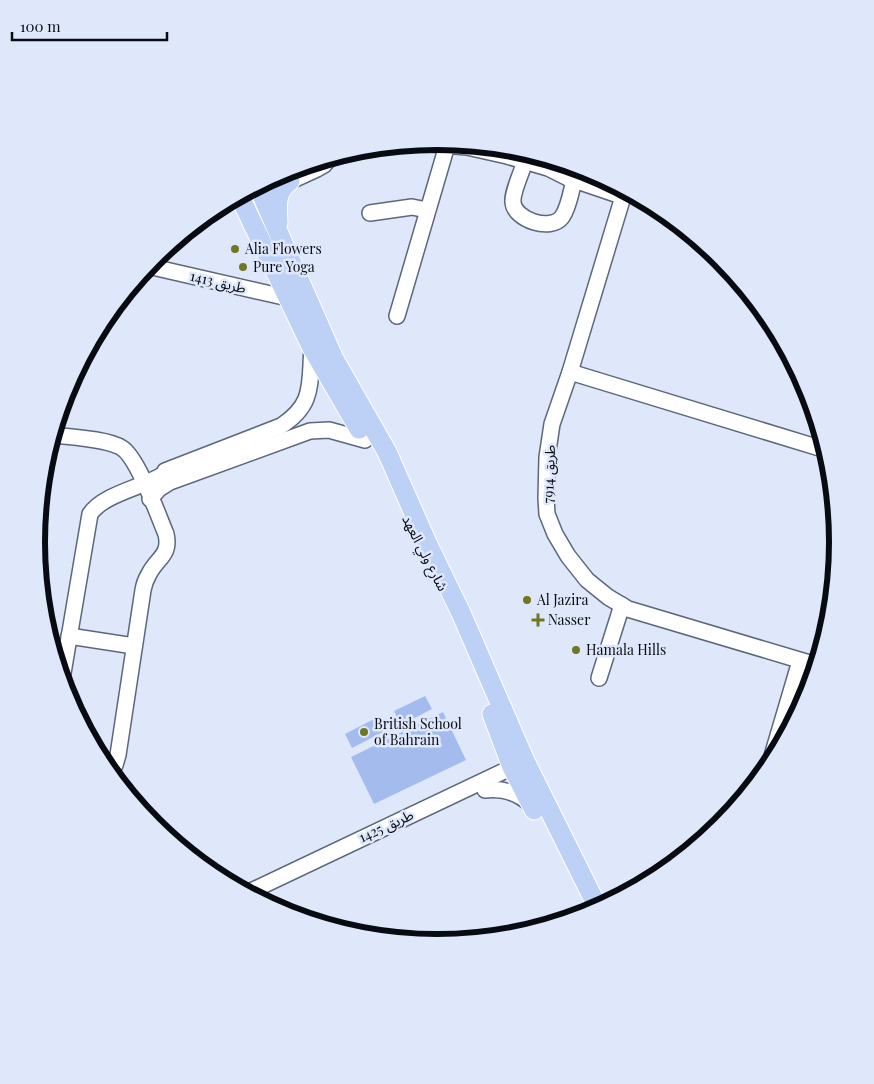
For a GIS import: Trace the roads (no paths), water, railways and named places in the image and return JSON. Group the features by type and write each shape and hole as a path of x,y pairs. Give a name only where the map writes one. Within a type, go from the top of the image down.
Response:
{"main road":[{"path":"279,231 277,203 284,185 290,181"},
{"name":"شارع ولي العهد","path":"261,192 334,359 386,452 413,521 455,614 520,768 532,805 583,905"},
{"name":"شارع ولي العهد","path":"242,202 312,348 413,521"},
{"name":"شارع ولي العهد","path":"520,768 594,901"}],"street":[{"path":"397,316 445,150"},
{"name":"طريق 7914","path":"507,157 548,168 574,180 610,190"},
{"path":"525,162 512,202 515,211 524,218 545,224 554,223 562,218 574,180"},
{"path":"273,186 319,168"},
{"name":"طريق 7914","path":"548,168 555,168"},
{"name":"طريق 7914","path":"623,197 570,372 552,424 547,456 546,498 548,514 555,534 568,556 587,580 608,597 628,609 809,663"},
{"path":"370,213 412,207 427,210"},
{"name":"طريق 1413","path":"157,268 288,298"},
{"path":"150,499 159,489 170,482 284,432 304,405 309,391 312,348"},
{"path":"570,372 817,447"},
{"path":"64,663 90,514 99,503 141,477 163,476 173,468 284,432 303,433 318,430 339,432 366,440"},
{"path":"60,435 116,445 128,454 141,477 166,534 167,548 149,573 145,582 115,765"},
{"path":"599,678 622,605"},
{"path":"68,636 134,646"},
{"path":"779,733 800,661"},
{"name":"طريق 1425","path":"261,893 415,820 485,790 520,768"},
{"name":"طريق 1425","path":"254,889 520,768"},
{"path":"485,790 495,789 510,792 524,798 532,805"}],"place":[{"name":"Alia Flowers","path":"235,249"},
{"name":"Pure Yoga","path":"243,267"},
{"name":"Al Jazira","path":"527,600"},
{"name":"Nasser","path":"538,620"},
{"name":"Hamala Hills","path":"576,650"},
{"name":"British School of Bahrain","path":"364,732"}]}
